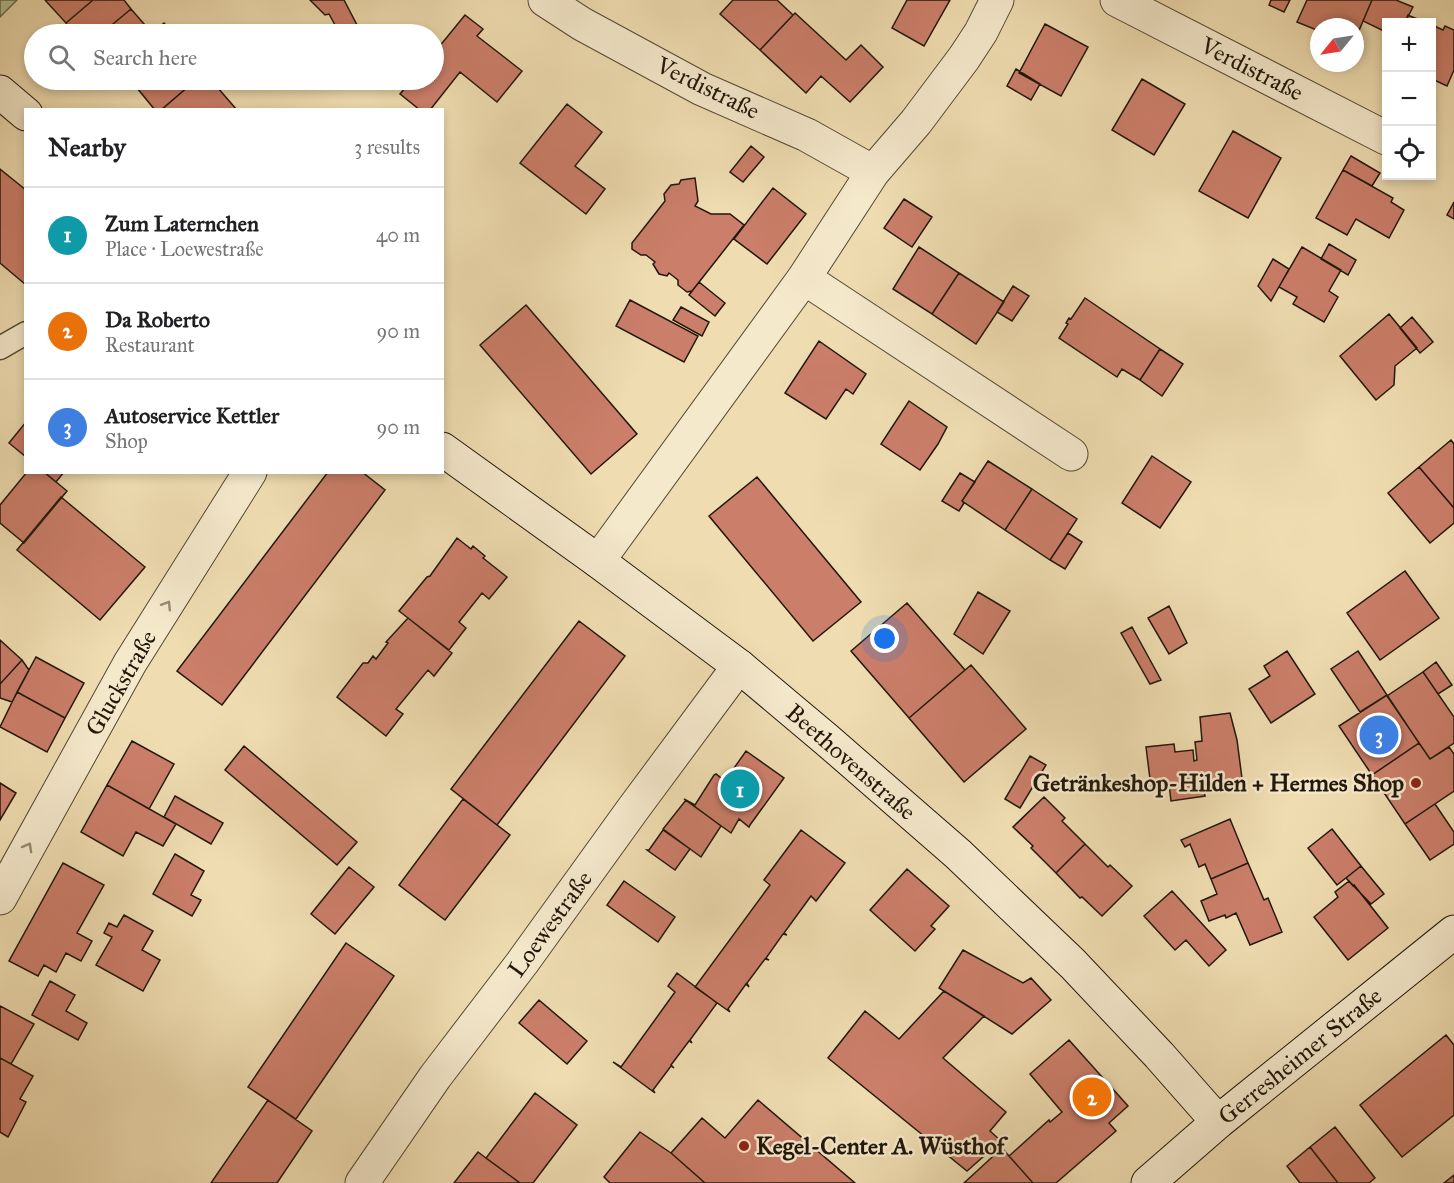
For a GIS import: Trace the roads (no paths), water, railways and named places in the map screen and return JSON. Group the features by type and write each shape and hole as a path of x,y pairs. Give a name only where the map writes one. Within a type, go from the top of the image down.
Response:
{"street":[{"name":"Verdistraße","path":"545,0 582,24 702,89 807,135 873,172"},
{"path":"598,561 804,278 873,172 916,122 964,58 981,32 997,0"},
{"name":"Verdistraße","path":"1117,0 1382,136"},
{"path":"0,92 24,112"},
{"path":"804,278 1071,454"},
{"name":"Beethovenstraße","path":"444,450 739,666 966,862 1073,964 1159,1055 1218,1122"},
{"name":"Gluckstraße","path":"0,898 130,663 249,474"},
{"name":"Loewestraße","path":"362,1183 435,1077 522,963 739,666"},
{"name":"Gerresheimer Straße","path":"1148,1183 1218,1122 1454,932"}],"lane":[{"path":"0,348 24,334"}],"place":[{"name":"Autoservice Kettler","path":"1379,735"},
{"name":"Getränkeshop-Hilden + Hermes Shop","path":"1416,783"},
{"name":"Zum Laternchen","path":"740,789"},
{"name":"Da Roberto","path":"1092,1097"},
{"name":"Kegel-Center A. Wüsthof","path":"744,1146"}]}
